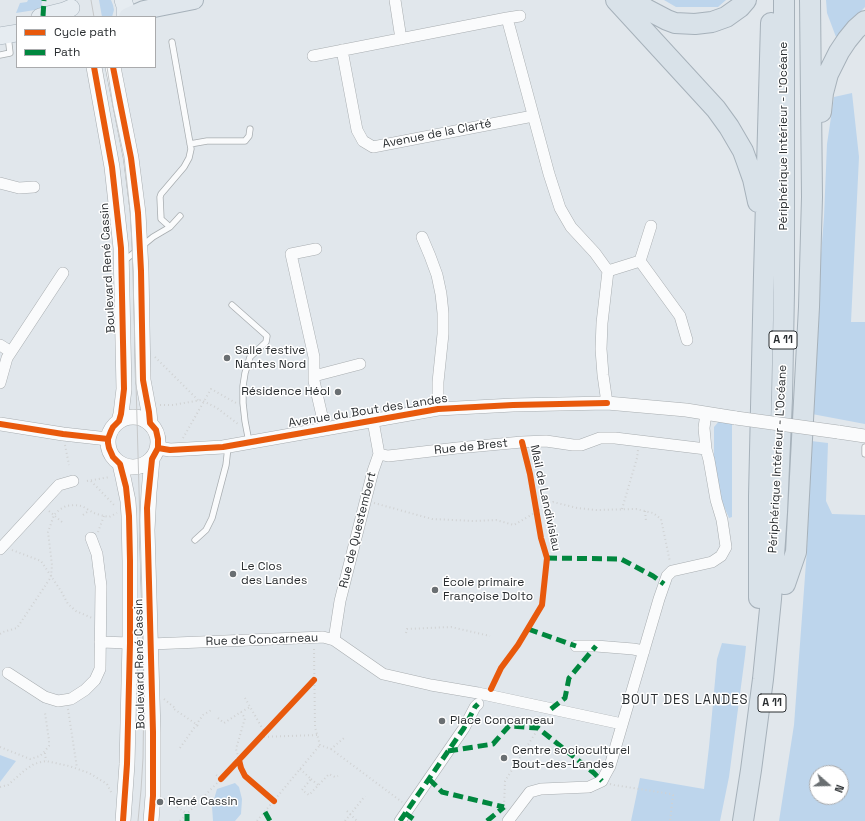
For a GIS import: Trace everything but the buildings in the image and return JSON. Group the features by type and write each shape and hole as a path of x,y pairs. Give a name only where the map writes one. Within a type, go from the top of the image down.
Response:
{"highway":[{"path":"130,16 144,10 194,0"},
{"path":"616,0 716,109 729,126 743,150 753,179 758,202 760,264 764,275"},
{"path":"634,0 646,9 667,20 675,23 695,24 712,22 726,17 740,7 746,0"},
{"path":"763,679 756,663 758,629 759,496 771,0"},
{"name":"Périphérique Intérieur - L’Océane","path":"743,821 763,679 771,599 777,512 782,398 784,276 784,0"},
{"name":"A 11","path":"756,821 777,667 785,584 796,347 797,0"},
{"path":"785,584 796,552 809,306 812,197 810,0"},
{"path":"812,197 816,186 822,102 828,74 839,52 851,35 865,21"}],"main road":[{"path":"123,0 125,6 124,16"},
{"path":"44,16 72,8"},
{"name":"Boulevard René Cassin","path":"94,68 112,167 121,248 124,389 122,414 119,421"},
{"path":"113,68 130,158 138,213 141,271 143,380 150,423"},
{"path":"135,417 144,419 150,423 158,434 159,444 155,454 146,464 136,468 126,467 122,470 110,453 108,439 113,427 119,421 126,418 135,417"},
{"name":"Boulevard René Cassin","path":"151,821 153,796 152,698 147,530 148,497 155,454"},
{"name":"Boulevard René Cassin","path":"122,470 128,501 130,561 130,643 124,814"}],"street":[{"path":"395,0 401,39"},
{"path":"314,56 520,16"},
{"path":"507,18 549,174 560,208 571,227 595,253 608,271 602,323 601,350 607,403"},
{"name":"Avenue de la Clarté","path":"342,50 357,130 363,141 373,146 533,116"},
{"path":"0,183 19,188 34,187"},
{"path":"640,261 651,226"},
{"path":"422,237 437,275 443,313 443,334 438,382 438,409"},
{"path":"316,249 291,254 314,357 314,382 325,429"},
{"path":"608,271 640,261"},
{"path":"640,261 680,316 686,340"},
{"path":"0,383 7,358 63,274"},
{"path":"0,345 11,352"},
{"path":"314,376 360,364"},
{"name":"Avenue du Bout des Landes","path":"155,454 170,450 204,449 228,446 438,409 513,405 607,403 686,410 865,436"},
{"path":"511,818 530,792 541,789 589,787 602,781 610,766 622,724 638,650 667,576 672,571 712,562 721,556 726,547 722,520 716,500 706,449 704,428 706,413"},
{"name":"Rue de Questembert","path":"334,640 340,601 378,454 374,421"},
{"path":"0,424 63,434 108,439"},
{"name":"Rue de Brest","path":"378,454 388,456 522,442 546,441 581,445 600,438 614,438 706,449"},
{"path":"5,550 59,485 73,481"},
{"path":"8,672 45,697 58,701 71,699 85,690 95,680 100,669 101,586 97,554 92,540"},
{"name":"Rue de Concarneau","path":"151,644 323,637 334,640 383,674 622,724"},
{"path":"100,642 130,643"},
{"path":"576,646 596,646 638,650"},
{"path":"400,821 464,728 475,706 478,704"}],"lane":[{"path":"0,54 10,53 8,30"},
{"path":"170,227 161,219 161,194 187,163 191,149 172,42"},
{"path":"190,144 207,141 245,141 249,136 250,129"},
{"path":"121,264 153,238 170,227 180,216"},
{"path":"232,306 267,336 266,342 250,358 245,372 244,407 249,442"},
{"path":"195,540 206,530 212,518 226,465 228,446"},
{"path":"865,447 865,454"}],"path":[{"path":"151,353 198,400"},
{"path":"176,450 211,390 244,407"},
{"path":"158,405 173,405 198,400 204,401 217,408 241,426"},
{"path":"63,434 68,464"},
{"path":"622,510 637,458 639,441"},
{"path":"87,481 112,477 122,470"},
{"path":"0,634 17,628 51,577 52,565 48,532 54,515 66,506 74,505 82,506 94,513 108,517 115,514 119,510 92,481"},
{"path":"365,501 432,519 474,521 496,520 514,525 553,502 577,508 596,510 636,509 645,511 653,513 661,519 672,571"},
{"path":"48,509 62,522"},
{"path":"83,515 88,509"},
{"path":"645,511 646,521"},
{"path":"92,540 98,532 104,516"},
{"path":"5,550 41,561 61,590 68,604 76,611 100,622"},
{"path":"406,633 407,629 452,627 490,636"},
{"path":"314,649 315,727 320,745"},
{"path":"152,698 161,698 200,728"},
{"path":"245,698 265,733"},
{"path":"66,700 77,768"},
{"path":"218,718 224,723 250,707"},
{"path":"180,748 203,715 213,709"},
{"path":"239,760 236,749 245,718 241,712"},
{"path":"0,747 30,759 40,756 48,746 49,740 45,713"},
{"path":"511,818 504,808 505,781 538,728"},
{"path":"260,738 317,735"},
{"path":"331,749 344,738"},
{"path":"320,745 331,749 409,808"},
{"path":"257,821 320,745"},
{"path":"44,752 46,761"},
{"path":"0,787 8,785 34,764 46,761 69,766 89,773 107,784 124,814"},
{"path":"300,769 318,785"},
{"path":"180,821 221,779 214,773"},
{"path":"310,779 302,790 309,795 329,774 335,777 338,776"},
{"path":"602,781 614,785 673,795 674,799 670,821"},
{"path":"153,796 167,799 188,814"},
{"path":"345,821 365,796"},
{"path":"347,811 357,821"}],"shaded area":[{"path":"28,0 42,0 41,9 16,13 20,3 27,2"},
{"path":"99,0 111,0 114,10 112,16 102,16"},
{"path":"664,0 726,0 718,7 676,7"},
{"path":"826,0 865,0 865,7 836,37 827,13"},
{"path":"852,93 859,157 851,322 865,322 865,424 812,414 827,144 834,97"},
{"path":"720,420 732,422 732,517 729,518 722,502 714,462 714,427"},
{"path":"811,441 828,443 826,501 832,514 865,515 865,821 779,821 794,725 807,549"},
{"path":"722,643 746,646 729,777 720,821 631,821 640,778 704,789 717,659"},
{"path":"0,755 16,761 0,782"},
{"path":"235,783 239,787 242,799 241,814 235,821 213,821 212,806 217,789"}],"tram line":[{"path":"91,0 94,16"},
{"path":"107,68 113,106 124,157 132,242 144,691 143,758 138,821"}],"marked path":[{"path":"43,16 44,0"},
{"path":"547,558 621,559 653,576 664,584"},
{"path":"528,629 576,646"},
{"path":"551,709 565,698 569,678 596,646"},
{"path":"400,821 464,728 478,704"},
{"path":"448,751 493,744 509,726 538,728 602,781"},
{"path":"429,779 442,792 504,807"},
{"path":"487,821 504,807"},
{"path":"265,812 270,821"},
{"path":"405,813 416,821"},
{"path":"187,814 187,821"}],"cycle path":[{"path":"94,68 112,167 121,248 124,389 119,421 113,427 108,443 113,457 120,464 126,487 129,516 130,643 127,764 123,821"},
{"path":"113,68 131,158 138,213 141,271 143,380 150,423 156,430 158,439 158,448 152,459 147,508 153,732 153,796 151,821"},
{"path":"158,448 170,450 223,447 438,409 513,405 607,403"},
{"path":"0,424 63,434 108,439"},
{"name":"Mail de Landivisiau","path":"491,689 501,668 518,645 542,605 547,558 541,538 530,474 522,442"},
{"path":"221,779 314,680"},
{"path":"239,760 245,776 274,801"}],"place":[{"name":"Salle festive Nantes Nord","path":"227,358"},
{"name":"Résidence Héol","path":"338,392"},
{"name":"Le Clos des Landes","path":"233,574"},
{"name":"École primaire Françoise Dolto","path":"435,590"},
{"name":"Place Concarneau","path":"442,721"},
{"name":"Centre socioculturel Bout-des-Landes","path":"504,758"},
{"name":"René Cassin","path":"160,802"}],"district":[{"name":"BOUT DES LANDES","path":"685,700"}]}
